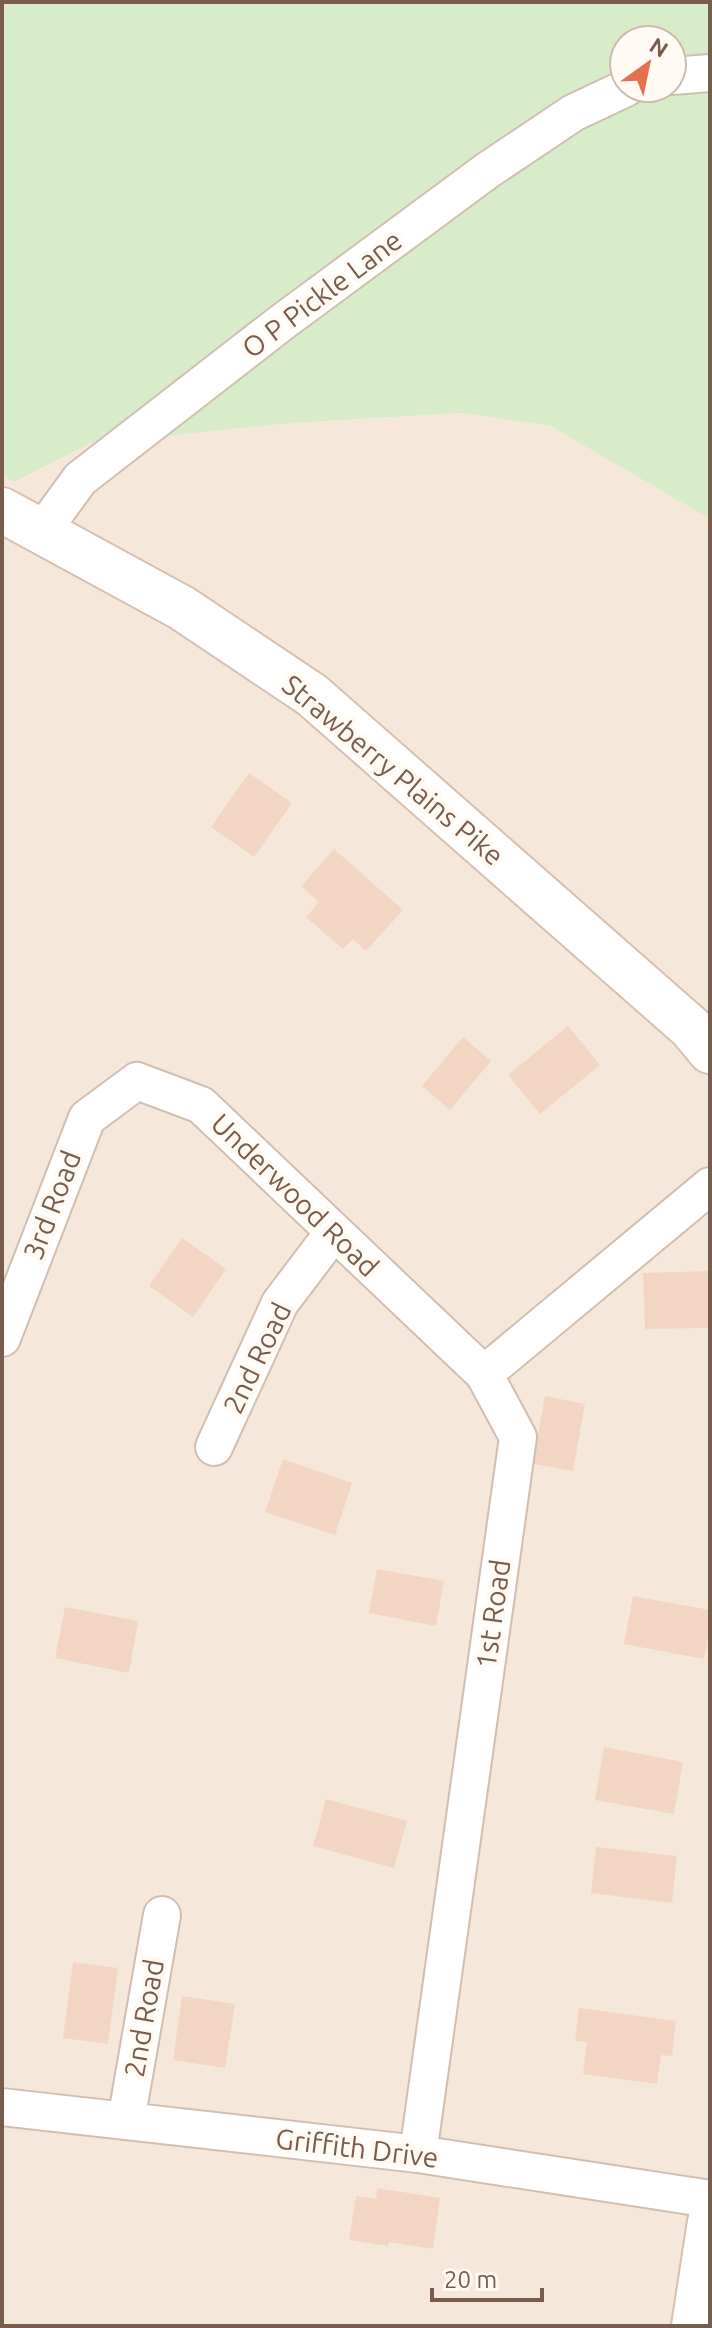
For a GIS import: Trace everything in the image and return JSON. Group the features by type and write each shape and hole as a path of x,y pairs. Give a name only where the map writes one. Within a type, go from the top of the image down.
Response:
{"street":[{"path":"688,75 710,73"},
{"name":"O P Pickle Lane","path":"43,530 80,479 281,323 488,170 573,113 608,96"},
{"name":"Strawberry Plains Pike","path":"2,510 182,608 312,695 691,1028 710,1051"},
{"name":"Underwood Road","path":"87,1118 137,1081 201,1105 484,1374"},
{"name":"3rd Road","path":"2,1338 87,1118"},
{"path":"484,1374 710,1186"},
{"name":"2nd Road","path":"214,1447 280,1303 333,1233"},
{"name":"1st Road","path":"418,2154 518,1437 484,1374"},
{"name":"2nd Road","path":"126,2121 162,1915"},
{"name":"Griffith Drive","path":"2,2107 418,2154 710,2199"},
{"path":"694,2326 710,2222"}],"shaded area":[{"path":"461,413 550,426 710,519 710,2326 2,2326 2,475 16,482 89,444 293,423"}],"green space":[{"path":"2,2 710,2 710,519 550,426 461,413 293,423 89,444 15,482 2,475"}],"building":[{"path":"249,773 292,803 254,857 211,827"},
{"path":"334,849 403,910 366,951 353,939 343,949 306,917 319,902 301,886"},
{"path":"568,1026 600,1065 540,1114 508,1075"},
{"path":"463,1037 491,1061 450,1110 422,1086"},
{"path":"182,1238 226,1269 193,1317 149,1286"},
{"path":"710,1271 710,1328 645,1329 643,1273"},
{"path":"545,1396 585,1404 573,1471 533,1464"},
{"path":"283,1459 352,1483 335,1535 265,1512"},
{"path":"377,1569 444,1581 436,1626 369,1613"},
{"path":"633,1596 710,1610 704,1659 624,1644"},
{"path":"65,1607 138,1621 129,1673 55,1658"},
{"path":"604,1747 683,1762 674,1814 595,1800"},
{"path":"326,1799 407,1821 394,1868 313,1846"},
{"path":"596,1847 677,1856 672,1903 591,1893"},
{"path":"73,1962 118,1968 108,2044 63,2038"},
{"path":"182,1996 235,2004 225,2068 173,2060"},
{"path":"579,2008 676,2021 672,2056 661,2055 657,2084 583,2074 587,2042 575,2041"},
{"path":"377,2188 440,2198 433,2249 349,2240 356,2196 376,2199"}]}
